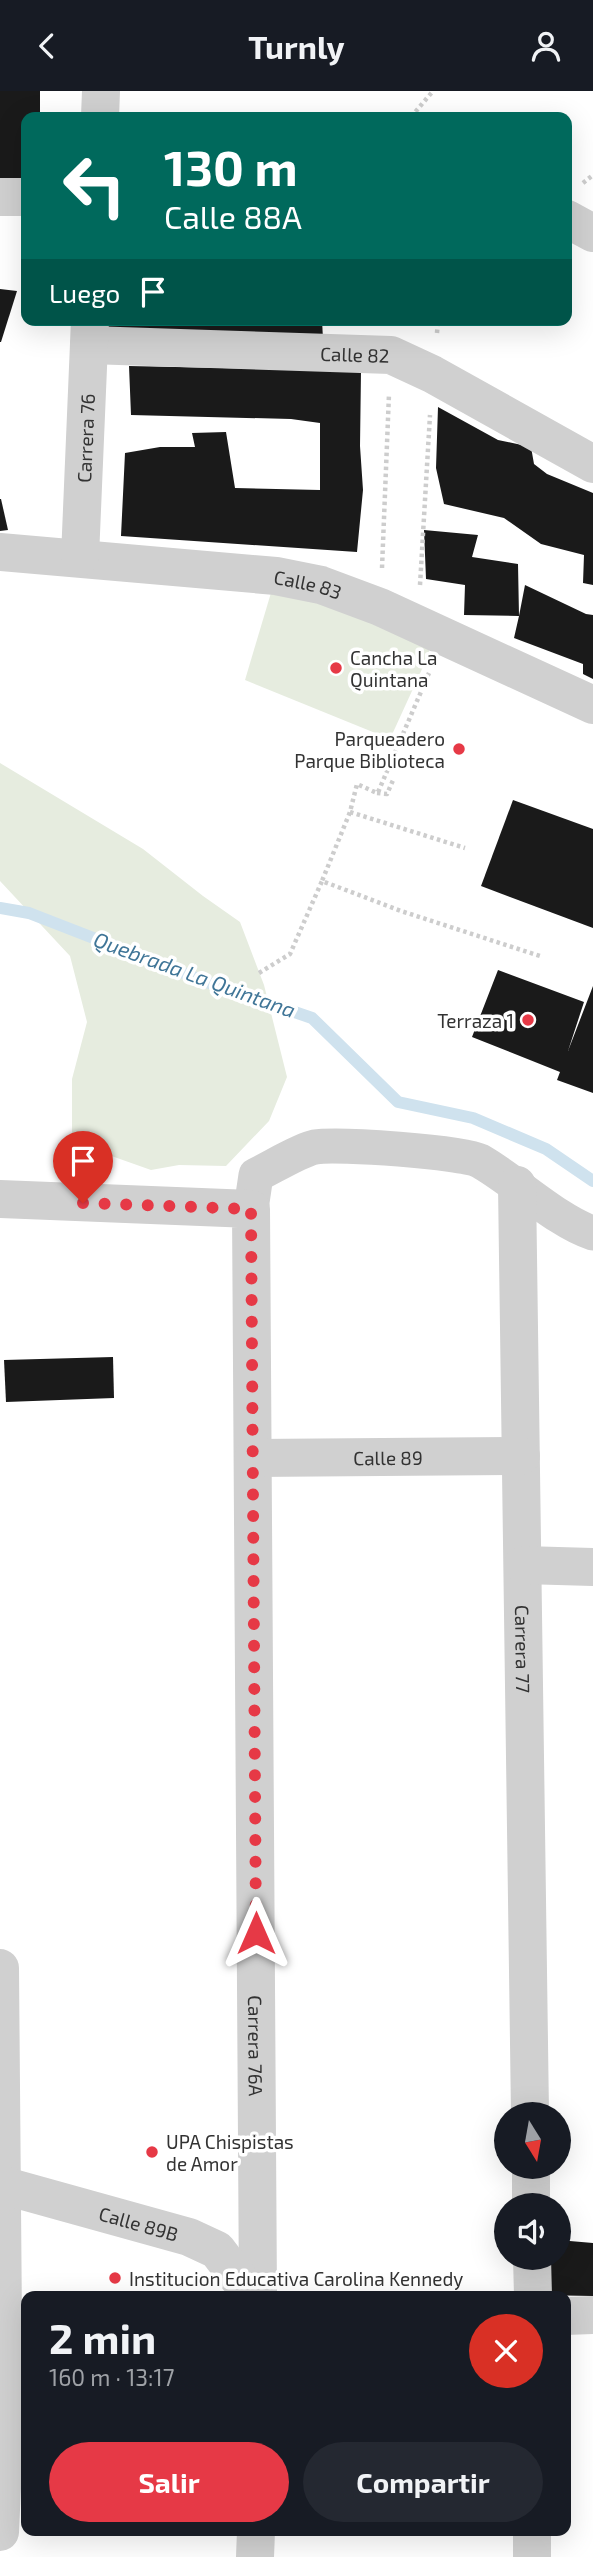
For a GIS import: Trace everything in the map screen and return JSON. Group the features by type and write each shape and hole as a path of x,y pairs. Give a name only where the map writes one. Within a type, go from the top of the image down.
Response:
{"street":[{"path":"100,112 101,91"},
{"path":"0,197 21,197"},
{"path":"572,222 593,233"},
{"name":"Calle 82","path":"89,333 391,355 432,374 593,464"},
{"name":"Carrera 76","path":"80,557 89,333"},
{"name":"Calle 83","path":"0,552 276,576 321,585 380,607 593,705"},
{"path":"0,1199 251,1209 257,1175 313,1147 394,1149 477,1159 579,1229 593,1233"},
{"name":"Carrera 77","path":"517,1185 530,2102"},
{"name":"Carrera 76A","path":"251,1209 258,2291"},
{"name":"Calle 89","path":"253,1458 521,1456"},
{"path":"523,1565 593,1567"},
{"path":"0,1968 2,2185 15,2442 0,2532"},
{"name":"Calle 89B","path":"2,2185 189,2237 217,2250 248,2291"},
{"path":"532,2270 533,2291"},
{"path":"571,2316 593,2315"},
{"path":"256,2536 256,2557"},
{"path":"532,2536 532,2557"}],"path":[{"path":"415,112 433,91"},
{"path":"377,793 431,630 432,374 437,326"},
{"path":"380,607 391,355"},
{"path":"260,973 290,954 351,812 357,784 377,793 387,794 394,778"},
{"path":"351,812 465,848"},
{"path":"322,881 401,911 543,957"}],"shaded area":[{"name":"Cancha La Quintana","path":"276,576 431,643 428,656 390,739 245,680"},
{"path":"0,763 143,849 240,922 264,985 287,1077 269,1121 226,1166 179,1165 151,1170 72,1142 72,1079 87,1022 70,956 0,881"}],"building":[{"path":"0,91 40,91 40,112 21,112 21,180 0,178"},
{"path":"0,289 17,291 1,342 0,342"},
{"path":"97,326 322,326 323,339 96,330"},
{"path":"129,366 361,371 360,446 363,490 357,552 121,536 125,453 160,447 195,447 192,433 226,432 235,488 320,490 320,423 291,419 131,415"},
{"path":"438,407 498,440 531,447 534,464 547,474 593,493 593,585 583,583 584,555 541,544 504,518 444,504 436,468"},
{"path":"1,499 8,530 0,531"},
{"path":"424,530 478,535 472,557 518,564 519,616 464,615 465,585 426,579"},
{"path":"525,585 593,615 593,679 583,674 583,664 514,638"},
{"path":"513,800 593,829 593,928 481,886"},
{"name":"Terraza 1","path":"498,970 584,1002 568,1051 593,986 593,1093 557,1080 560,1072 472,1037"},
{"path":"113,1357 114,1398 6,1402 4,1360"},
{"path":"571,2241 593,2243 593,2296 571,2296 571,2291 535,2291 537,2270 571,2270"}],"waterway":[{"name":"Quebrada La Quintana","path":"0,908 29,913 204,981 312,1018 398,1102 473,1118 546,1149 593,1181"}],"place":[{"name":"Cancha La Quintana","path":"336,668"},
{"name":"Parqueadero Parque Biblioteca","path":"459,749"},
{"name":"Terraza 1","path":"528,1020"},
{"name":"UPA Chispistas de Amor","path":"152,2152"},
{"name":"Institucion Educativa Carolina Kennedy","path":"115,2278"}],"route":[{"path":"83,1203 251,1209 256,1933"}]}
